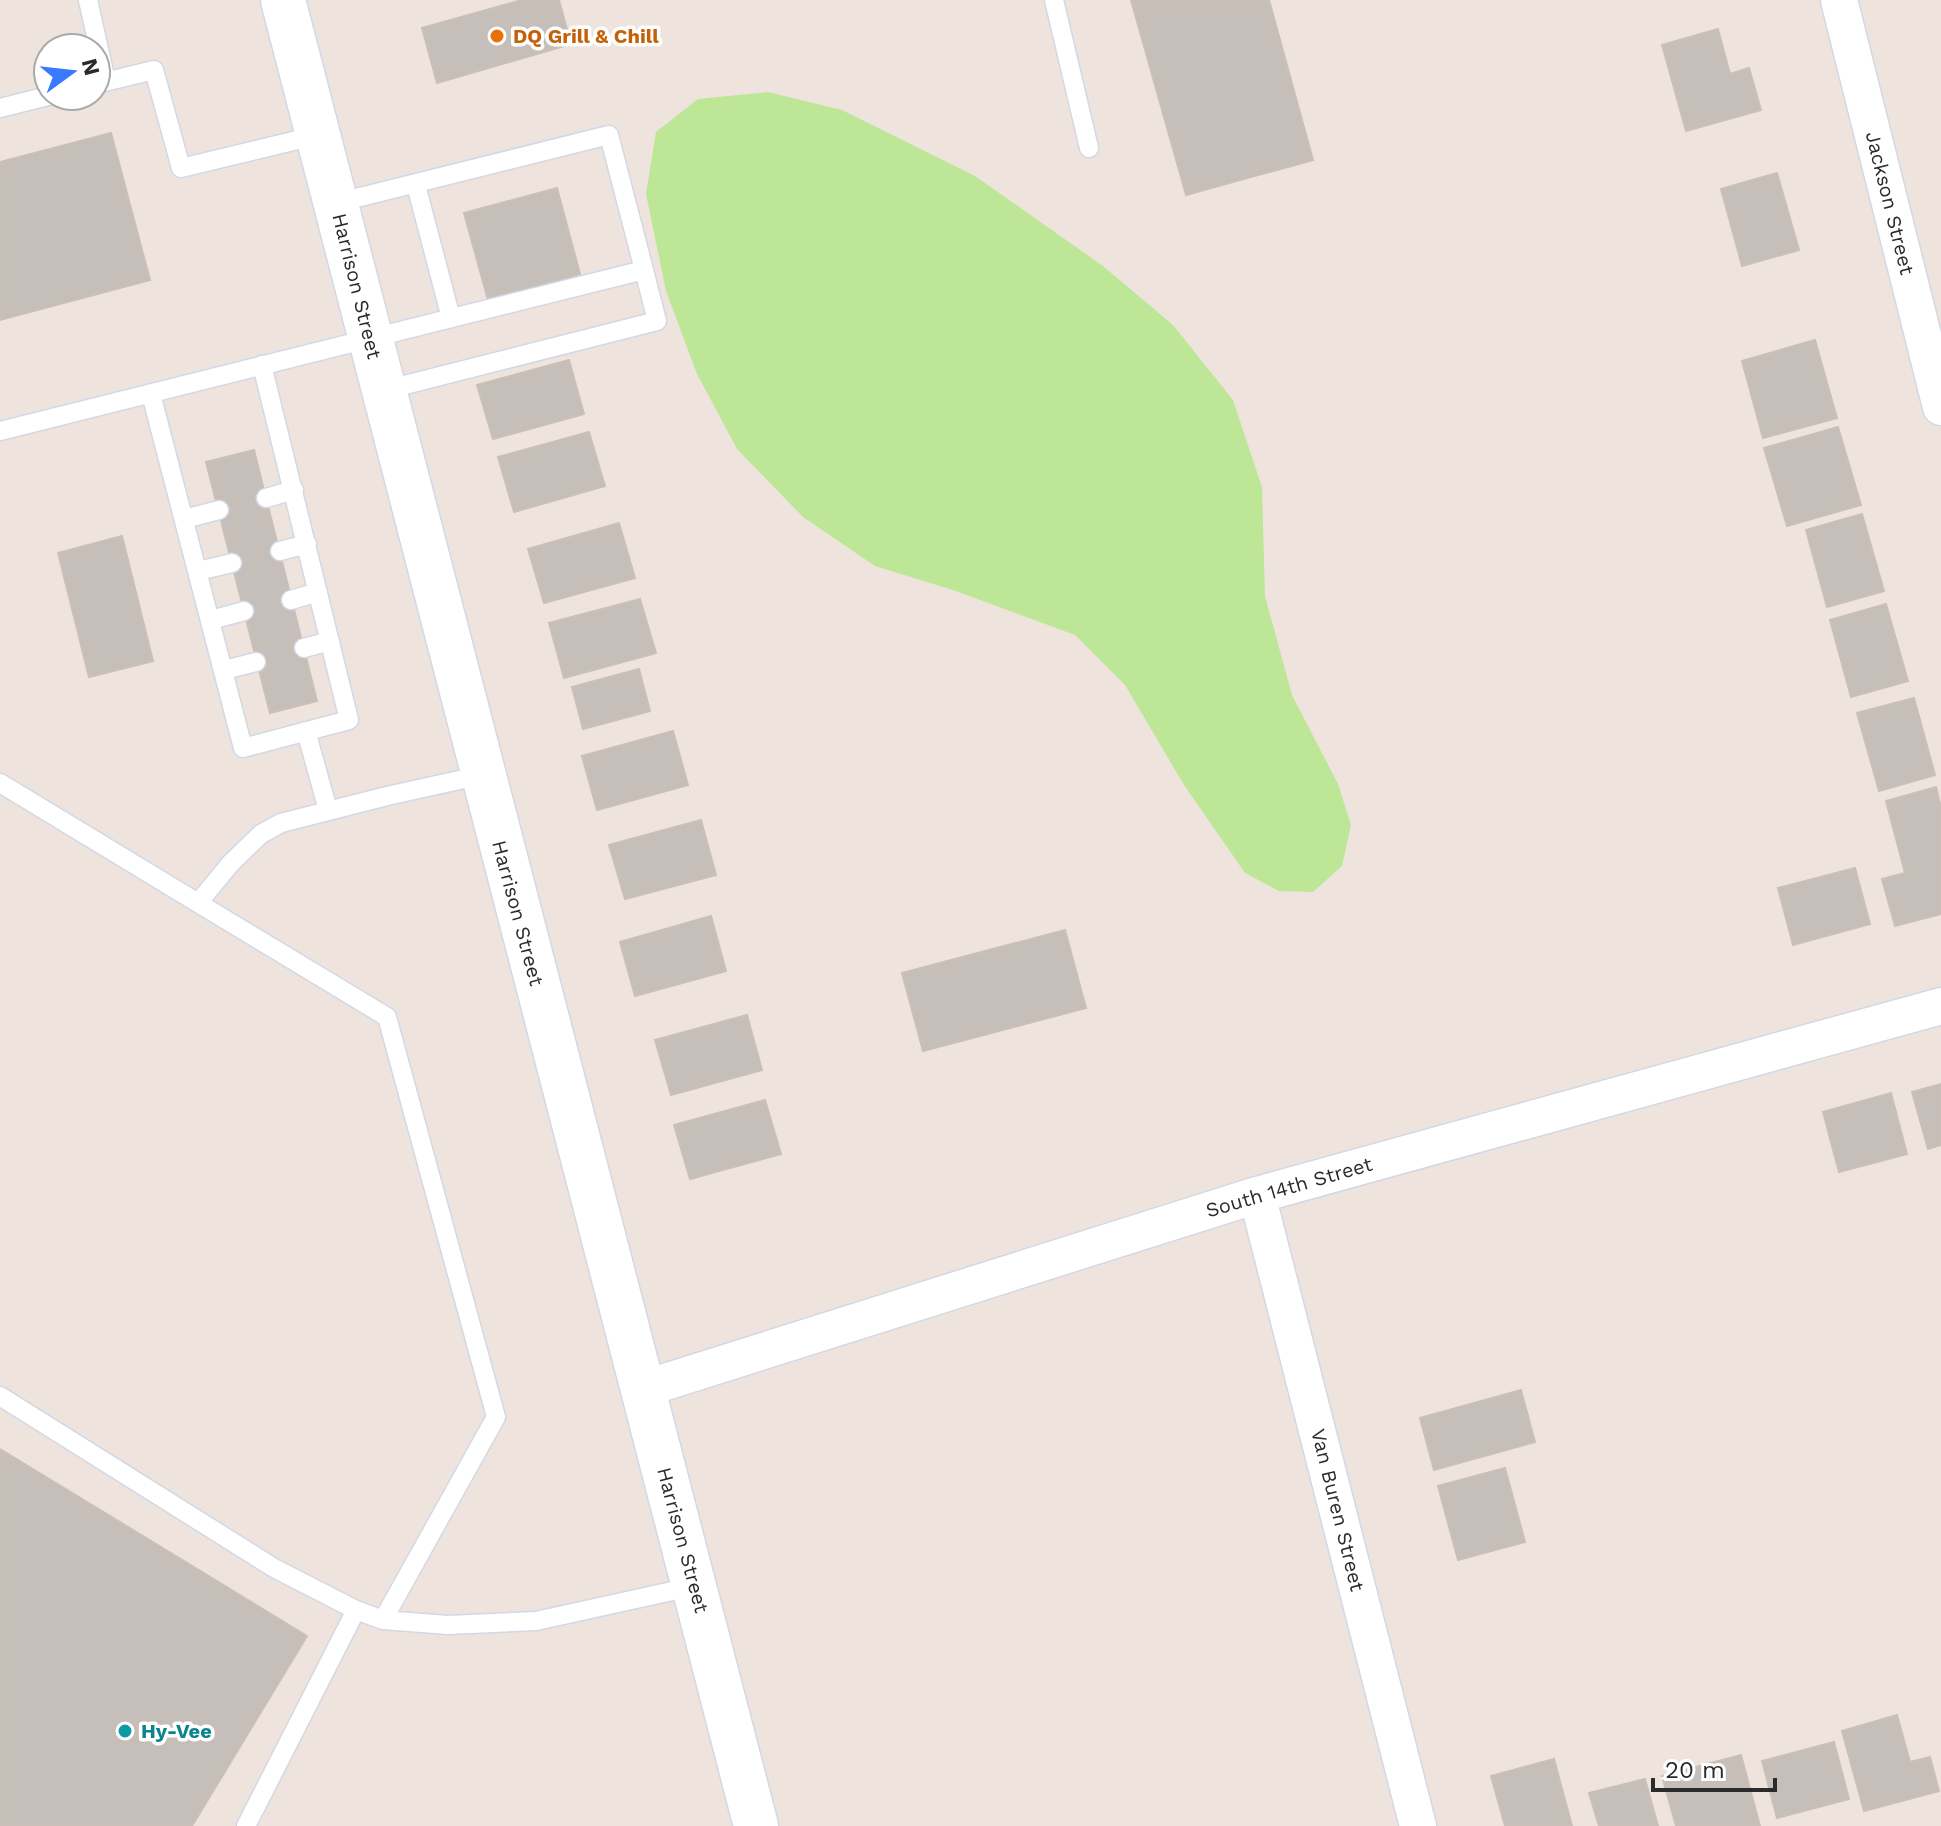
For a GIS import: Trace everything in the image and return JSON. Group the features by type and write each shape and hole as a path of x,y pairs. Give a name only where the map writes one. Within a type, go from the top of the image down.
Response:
{"street":[{"name":"Harrison Street","path":"283,0 756,1826"},
{"name":"Jackson Street","path":"1839,0 1941,407"},
{"name":"South 14th Street","path":"643,1389 1257,1195 1941,1006"},
{"name":"Van Buren Street","path":"1257,1195 1418,1826"}],"lane":[{"path":"88,0 93,32"},
{"path":"1054,0 1089,148"},
{"path":"112,80 154,70 181,168 318,135"},
{"path":"0,108 32,100"},
{"path":"336,203 609,135 644,270 657,321 384,390"},
{"path":"416,185 451,318"},
{"path":"0,431 644,270"},
{"path":"151,394 243,748 349,720 262,365"},
{"path":"266,498 294,490"},
{"path":"184,519 219,510"},
{"path":"280,551 307,544"},
{"path":"198,571 232,563"},
{"path":"291,600 318,592"},
{"path":"211,620 244,611"},
{"path":"304,648 330,641"},
{"path":"224,670 256,662"},
{"path":"306,731 328,810"},
{"path":"198,903 231,863 261,834 281,823 482,775"},
{"path":"0,783 387,1017 496,1417 383,1620"},
{"path":"0,1396 274,1568 356,1610 383,1620 448,1625 536,1621 695,1586"},
{"path":"246,1826 356,1610"}],"green space":[{"path":"768,92 842,110 975,176 1103,266 1173,325 1233,400 1262,487 1265,596 1292,695 1338,784 1351,825 1342,866 1313,892 1279,891 1245,873 1184,785 1125,685 1075,635 953,590 875,566 803,517 737,449 697,374 666,291 646,194 656,132 698,99"}],"building":[{"name":"DQ Grill & Chill","path":"522,0 559,0 571,44 437,83 422,28"},
{"path":"1131,0 1269,0 1313,160 1186,195"},
{"path":"1718,29 1730,74 1749,68 1761,110 1686,131 1662,45"},
{"path":"111,133 150,280 0,320 0,162"},
{"path":"1777,173 1799,250 1742,266 1721,189"},
{"path":"557,188 580,274 488,300 464,213"},
{"path":"1815,340 1837,418 1763,438 1742,361"},
{"path":"569,360 584,414 493,439 477,385"},
{"path":"1838,427 1861,505 1787,526 1764,448"},
{"path":"589,432 605,486 514,512 498,457"},
{"path":"254,450 317,701 270,713 206,462"},
{"path":"1862,514 1884,591 1827,607 1806,530"},
{"path":"619,523 635,578 544,603 528,549"},
{"path":"122,536 153,661 89,677 58,553"},
{"path":"640,599 656,653 564,678 549,623"},
{"path":"1886,604 1908,681 1851,697 1830,620"},
{"path":"639,669 650,711 583,729 572,687"},
{"path":"1914,698 1935,775 1879,791 1857,713"},
{"path":"673,731 688,785 597,810 582,756"},
{"path":"1936,787 1941,808 1941,914 1895,926 1882,879 1905,873 1886,801"},
{"path":"701,820 716,875 625,899 609,845"},
{"path":"1855,868 1870,924 1793,945 1778,888"},
{"path":"711,916 726,971 635,996 620,942"},
{"path":"1065,930 1086,1008 923,1051 902,973"},
{"path":"747,1015 762,1070 671,1095 655,1040"},
{"path":"1941,1084 1941,1145 1928,1149 1912,1092"},
{"path":"1891,1093 1907,1154 1839,1172 1823,1112"},
{"path":"765,1100 781,1154 690,1179 674,1125"},
{"path":"1521,1390 1535,1442 1434,1470 1420,1418"},
{"name":"Hy-Vee","path":"0,1449 307,1636 192,1826 0,1826"},
{"path":"1505,1468 1525,1542 1458,1560 1438,1486"},
{"path":"1897,1715 1910,1762 1930,1757 1939,1791 1864,1811 1842,1731"},
{"path":"1834,1742 1849,1799 1777,1818 1762,1761"},
{"path":"1741,1755 1760,1826 1676,1826 1662,1776"},
{"path":"1554,1759 1572,1826 1505,1826 1491,1776"},
{"path":"1645,1779 1658,1826 1599,1826 1589,1793"}],"place":[{"name":"DQ Grill & Chill","path":"497,36"},
{"name":"Hy-Vee","path":"125,1731"}]}
